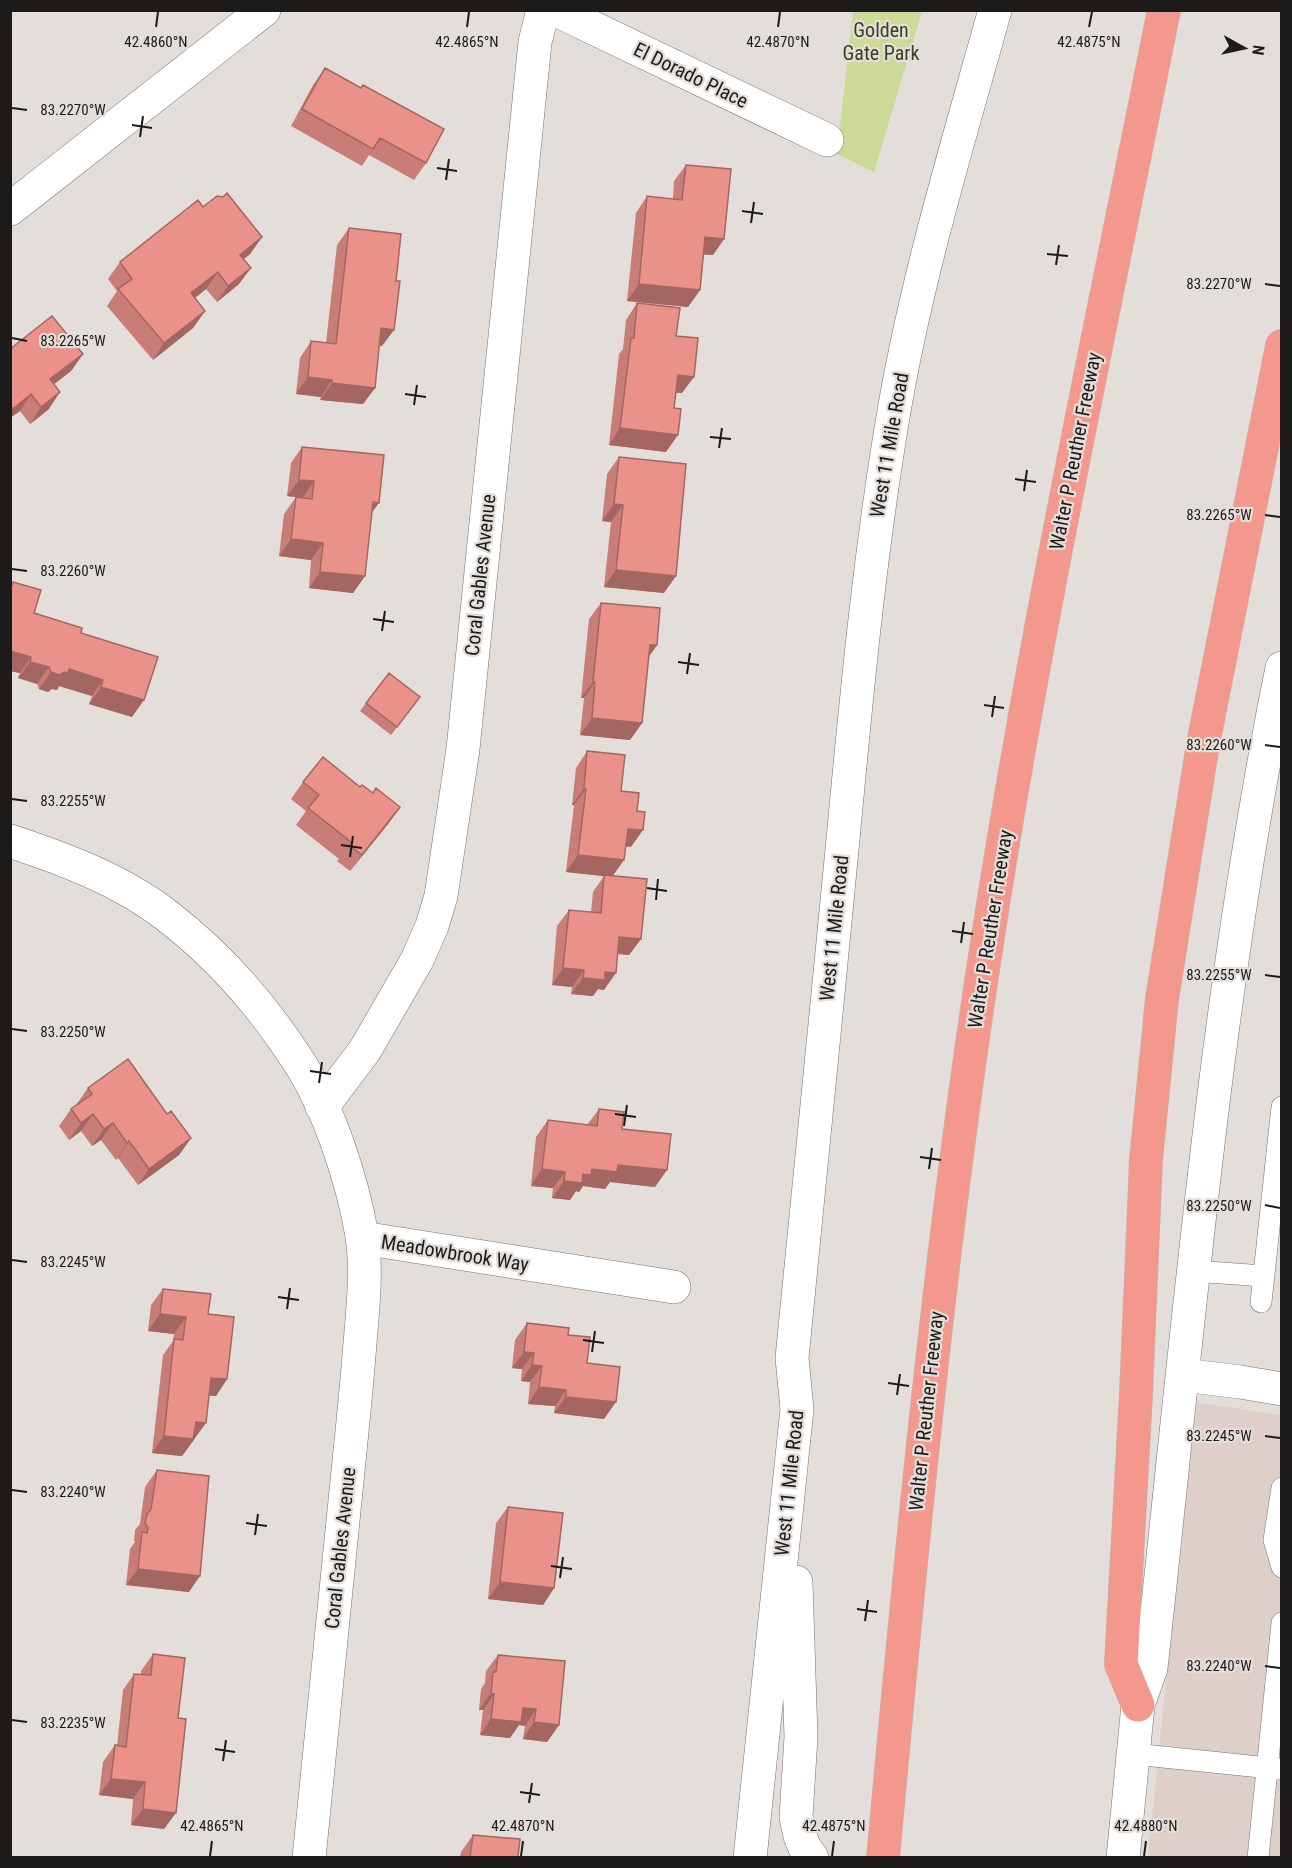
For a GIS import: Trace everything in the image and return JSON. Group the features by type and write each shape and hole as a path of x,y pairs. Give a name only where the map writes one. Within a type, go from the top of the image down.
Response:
{"highway":[{"name":"Walter P Reuther Freeway","path":"882,1857 932,1349 948,1213 987,941 1049,586 1089,376 1164,10"},
{"path":"1138,1705 1121,1664 1146,1160 1162,999 1203,744 1281,346"}],"main road":[{"path":"10,209 264,10"},
{"name":"Coral Gables Avenue","path":"322,1107 365,1050 417,960 432,926 441,896 463,749 535,42 543,10"},
{"name":"El Dorado Place","path":"555,10 827,140"},
{"name":"West 11 Mile Road","path":"750,1857 797,1409 792,1358 875,528 908,338 930,247 995,10"},
{"path":"1121,1853 1138,1705 1151,1668 1220,1037 1245,871 1272,771 1281,668"},
{"name":"Meadowbrook Way","path":"10,841 83,868 123,888 165,914 218,960 264,1013 299,1060 342,1155 362,1238 674,1287"},
{"name":"Coral Gables Avenue","path":"309,1857 362,1317 364,1275 362,1238"},
{"path":"1183,1375 1281,1389"},
{"path":"792,1457 801,1737 796,1817 800,1836 812,1857"}],"lane":[{"path":"1261,1302 1281,1107"},
{"path":"1193,1271 1264,1276"},
{"path":"1281,1488 1274,1540 1281,1567"},
{"path":"1258,1857 1274,1768 1281,1623"},
{"path":"1134,1754 1274,1768"}],"shaded area":[{"path":"1194,1402 1281,1415 1281,1857 1148,1858"}],"green space":[{"name":"Golden Gate Park","path":"853,11 922,11 874,172 837,154"}],"building":[{"path":"325,68 361,88 363,85 444,129 426,163 380,138 373,149 302,109"},
{"path":"686,165 731,169 724,239 705,237 700,290 639,284 647,196 682,200"},
{"path":"227,193 262,237 240,255 251,268 228,286 218,272 191,293 205,311 164,343 118,289 132,279 120,262 198,200 203,207 217,196 223,197"},
{"path":"349,228 401,234 396,281 400,281 394,330 381,328 375,388 332,383 332,380 308,377 311,341 336,344"},
{"path":"637,303 680,308 676,336 698,338 694,377 678,375 674,408 681,409 678,435 620,428"},
{"path":"52,316 83,354 50,379 60,392 41,407 31,394 13,409 10,405 10,349"},
{"path":"302,447 384,455 379,503 373,502 365,576 320,572 323,543 291,539 296,497 312,499 314,481 299,480"},
{"path":"619,457 686,464 676,576 616,570 623,505 614,504"},
{"path":"13,582 41,590 34,613 82,628 81,633 158,657 144,700 101,687 103,680 69,669 68,673 64,672 60,675 51,672 49,667 30,662 31,657 10,651 10,591"},
{"path":"601,603 660,608 657,645 650,645 642,723 592,718 595,682 593,682"},
{"path":"389,673 420,697 397,727 366,703"},
{"path":"587,751 625,755 621,791 639,793 637,811 645,812 643,830 628,829 624,860 578,855 586,789 584,788"},
{"path":"323,757 360,787 362,785 373,793 376,788 400,807 362,855 349,845 351,842 308,808 319,795 303,782"},
{"path":"604,875 647,879 641,939 619,937 616,973 605,972 605,980 583,978 584,970 563,968 569,910 601,913"},
{"path":"128,1059 167,1114 171,1111 191,1138 149,1169 113,1123 104,1129 93,1114 81,1123 71,1109 92,1094 88,1088"},
{"path":"599,1109 624,1112 622,1129 671,1134 667,1170 618,1165 617,1172 592,1169 591,1175 583,1174 582,1183 564,1181 565,1172 542,1169 548,1120 597,1126"},
{"path":"163,1289 211,1294 208,1314 234,1317 227,1379 211,1378 206,1423 196,1422 193,1439 164,1436 174,1339 183,1340 186,1317 160,1314"},
{"path":"527,1323 569,1328 568,1335 590,1337 587,1363 620,1367 616,1402 566,1397 566,1390 539,1387 542,1366 532,1365 534,1353 524,1352"},
{"path":"157,1470 209,1476 200,1576 138,1569 142,1532 147,1533 148,1528 145,1523 151,1509"},
{"path":"508,1507 563,1513 554,1588 500,1582"},
{"path":"153,1654 185,1658 178,1718 186,1719 176,1813 143,1809 145,1782 111,1779 115,1745 126,1747 134,1674 151,1675"},
{"path":"498,1655 565,1661 559,1725 534,1722 536,1709 523,1708 521,1722 491,1719 494,1694 491,1693 493,1672 496,1672"},
{"path":"473,1835 520,1839 518,1857 470,1857"}]}
